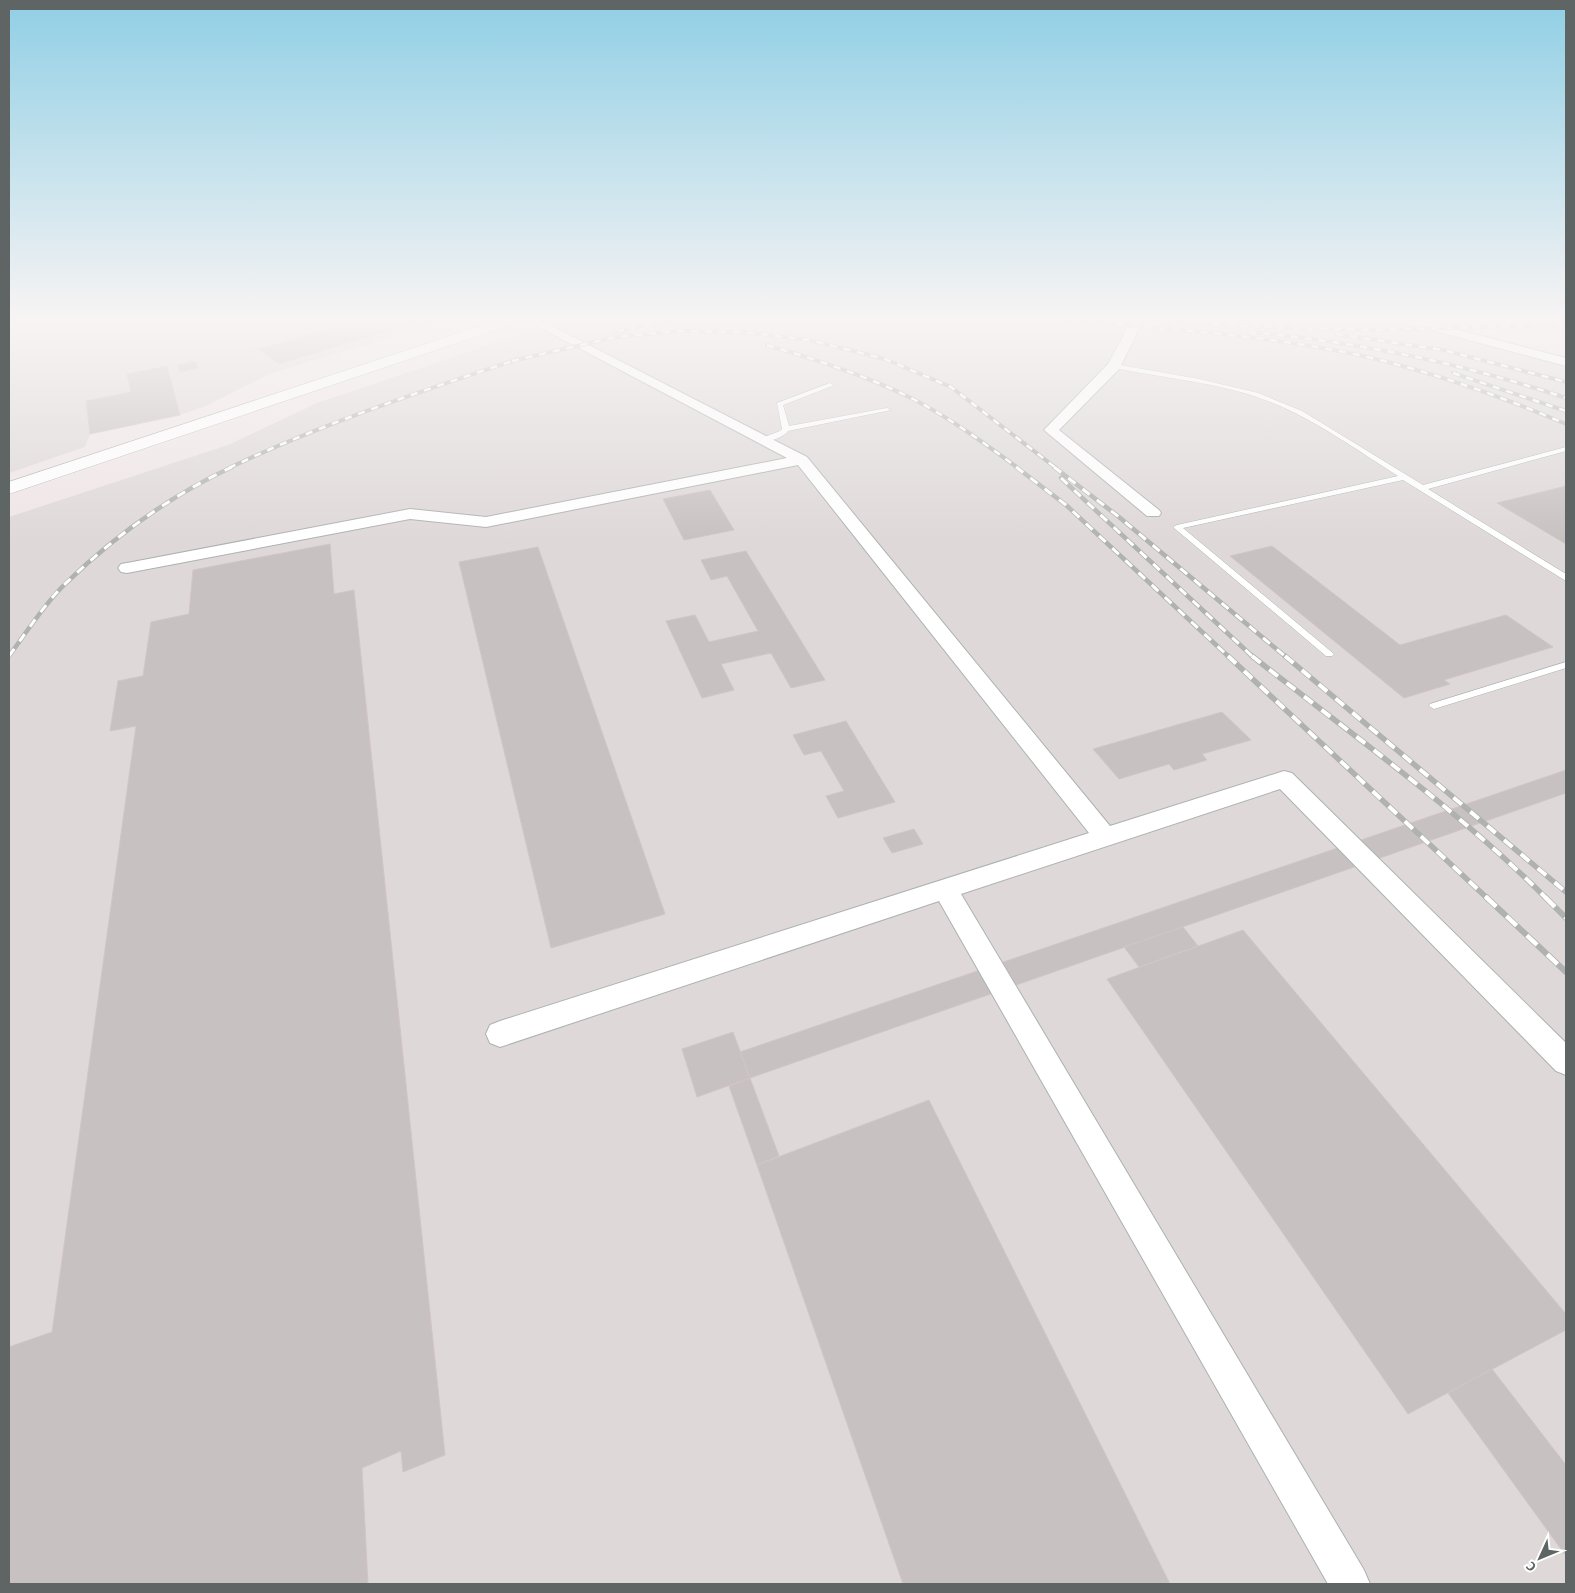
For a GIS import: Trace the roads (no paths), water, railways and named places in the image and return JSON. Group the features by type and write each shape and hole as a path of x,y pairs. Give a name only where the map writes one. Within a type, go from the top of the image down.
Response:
{"street":[{"path":"9,488 292,393"},
{"path":"674,393 802,460 1105,838"},
{"path":"1088,393 1052,430 1153,513"},
{"path":"128,568 410,514 486,522 802,460"},
{"path":"500,1034 1284,779 1566,1062"},
{"path":"946,889 1350,1584"}],"lane":[{"path":"786,430 780,404 808,393"},
{"path":"1253,393 1300,412 1566,578"},
{"path":"765,440 783,434 786,430 887,410"},
{"path":"1422,488 1566,450"},
{"path":"1328,654 1177,527 1404,477"},
{"path":"1434,706 1566,665"}],"railway":[{"path":"229,468 336,422 416,393"},
{"path":"901,393 927,406 954,423 1018,468"},
{"path":"959,393 1056,468"},
{"path":"1488,393 1566,424"},
{"path":"1513,393 1566,411"},
{"path":"1551,393 1566,398"},
{"path":"9,656 63,586 101,551 164,505 209,478 232,467"},
{"path":"1016,467 1066,505 1229,657"},
{"path":"1054,467 1119,517 1286,657"},
{"path":"1061,478 1253,657"},
{"path":"1228,656 1487,898"},
{"path":"1252,656 1440,803 1512,865 1546,898"},
{"path":"1285,656 1566,892"},
{"path":"1486,897 1566,972"},
{"path":"1546,898 1566,918"}]}
